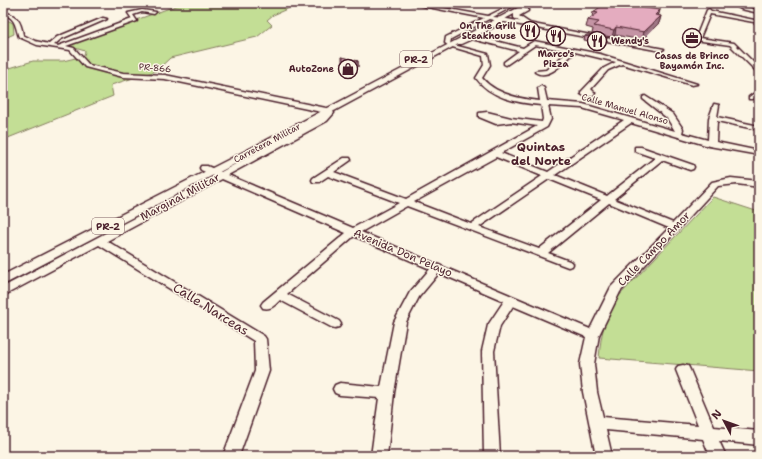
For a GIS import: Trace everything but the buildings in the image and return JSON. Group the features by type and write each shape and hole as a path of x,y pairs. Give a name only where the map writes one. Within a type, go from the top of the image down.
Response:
{"main road":[{"name":"Carretera Militar","path":"3,281 84,237 213,172 325,109 524,3"},
{"name":"Carretera Militar","path":"495,19 508,15 531,3"},
{"path":"529,25 516,16 529,8 531,3"},
{"name":"Carretera Militar","path":"3,272 213,172"}],"street":[{"path":"408,3 661,49"},
{"path":"421,3 495,19"},
{"path":"449,42 461,42 472,37 516,3"},
{"path":"732,3 743,8 759,12"},
{"path":"759,22 709,11 697,39 732,44 759,72"},
{"name":"PR-866","path":"3,13 12,16 17,20 21,36 38,45 72,49 87,66 123,75 165,77 325,109"},
{"path":"50,46 59,38 105,19"},
{"path":"59,47 135,20"},
{"path":"472,37 523,50"},
{"name":"Calle Manuel Alonso","path":"449,42 486,55 487,65 479,78 485,86 495,92 513,99 583,106 678,135 712,144 759,153"},
{"path":"506,64 534,42 621,62 692,85"},
{"path":"538,72 548,72 574,50"},
{"path":"587,89 606,69 621,62"},
{"path":"267,305 353,232 496,154 544,125 546,119 541,88"},
{"path":"751,98 759,92"},
{"path":"645,98 670,116 679,129 678,135"},
{"path":"712,144 716,105"},
{"name":"Marginal Militar","path":"3,292 128,224 213,172 324,119 330,113 325,109"},
{"path":"714,118 759,128"},
{"path":"511,120 544,125"},
{"path":"472,227 630,120"},
{"path":"638,149 690,167"},
{"path":"496,154 675,227"},
{"path":"541,253 660,157"},
{"path":"316,180 347,160"},
{"name":"Avenida Don Pelayo","path":"213,172 593,335"},
{"path":"328,172 568,264"},
{"name":"Calle Campo Amor","path":"604,456 590,392 587,364 593,335 615,290 714,184 722,181 733,181 759,184"},
{"path":"84,237 128,224"},
{"name":"Calle Narceas","path":"99,240 260,339 262,371 231,456"},
{"path":"379,456 387,393 400,322 414,295 437,268"},
{"path":"280,295 335,324"},
{"path":"492,456 488,351 494,325 511,300"},
{"path":"684,370 718,456"},
{"path":"340,389 387,393"},
{"path":"596,423 759,438"}],"green space":[{"path":"184,3 301,3 273,15 267,20 272,25 257,37 170,58 156,71 111,85 113,96 3,140 3,70 33,61 63,61 84,56 85,51 65,45"},
{"path":"3,18 13,23 14,34 3,39"},
{"path":"713,197 759,212 759,371 599,358 604,327 616,299"}],"place":[{"name":"On The Grill Steakhouse","path":"530,31"},
{"name":"Marco's Pizza","path":"556,36"},
{"name":"Casas de Brinco Bayamón Inc.","path":"692,38"},
{"name":"Wendy's","path":"597,41"},
{"name":"AutoZone","path":"348,69"}],"district":[{"name":"Quintas del Norte","path":"541,154"}]}
